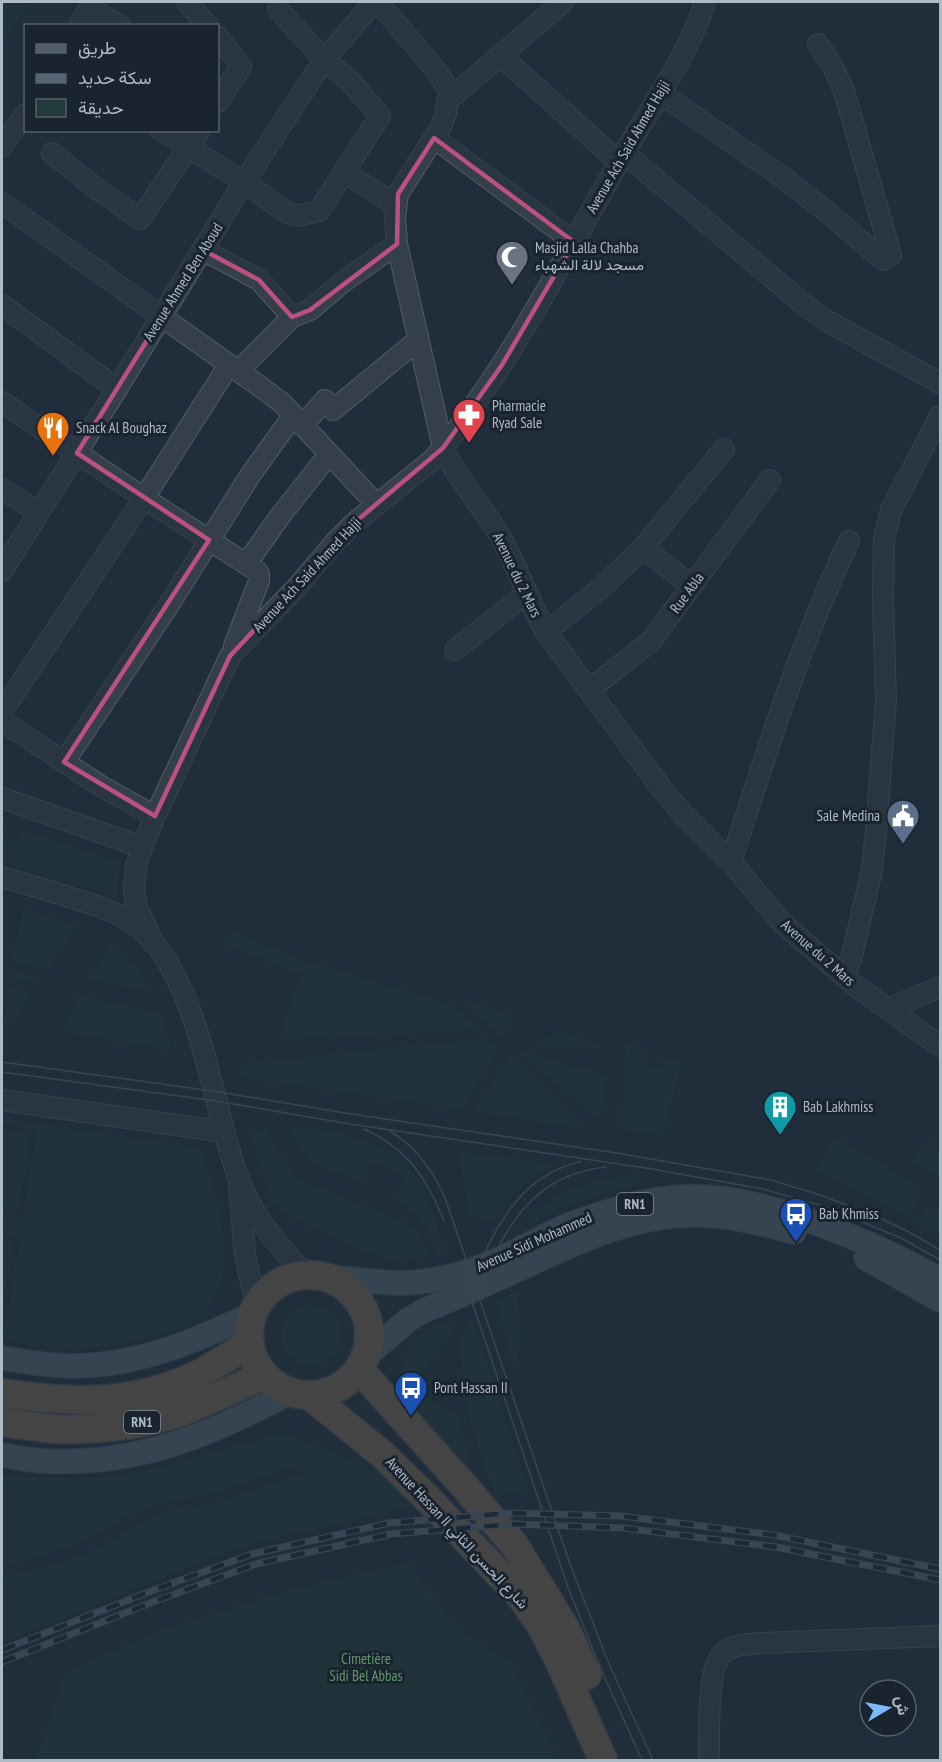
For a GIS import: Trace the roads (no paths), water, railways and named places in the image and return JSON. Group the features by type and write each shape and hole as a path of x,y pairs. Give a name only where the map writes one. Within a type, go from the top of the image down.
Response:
{"highway":[{"name":"RN1","path":"255,1310 269,1290 277,1284 286,1279 316,1275"},
{"path":"316,1275 349,1289 364,1308 370,1331 363,1362"},
{"path":"255,1310 249,1328 255,1360 264,1375 275,1386 299,1394"},
{"name":"RN1","path":"9,1394 80,1400 138,1396 196,1376 250,1343"},
{"name":"RN1","path":"299,1394 328,1392 346,1383 363,1362"},
{"name":"Avenue Hassan II شارع الحسن الثاني","path":"363,1362 515,1546 565,1628 622,1761"},
{"name":"RN1","path":"6,1422 55,1429 112,1427 139,1423 174,1414 206,1402 264,1375"},
{"name":"Avenue Hassan II شارع الحسن الثاني","path":"299,1394 382,1454 522,1598 540,1624 559,1660 603,1761"}],"main road":[{"name":"Avenue Sidi Mohammed","path":"316,1275 395,1283 448,1277 491,1263 571,1224 604,1212 672,1197 698,1197 734,1200 764,1206 833,1228 911,1263 940,1280"},
{"name":"Avenue Sidi Mohammed","path":"363,1362 408,1320 425,1310 611,1230 670,1217 695,1215 757,1222 824,1241 864,1258 940,1300"},
{"path":"2,1358 74,1366 114,1362 161,1353 202,1337 255,1310"},
{"path":"2,1455 41,1461 76,1461 117,1458 153,1451 222,1427 299,1394"}],"street":[{"path":"187,2 206,24"},
{"path":"376,2 434,68 452,97 562,2"},
{"name":"Avenue Ahmed Ben Aboud","path":"2,570 244,182 324,60 376,2"},
{"name":"Avenue Ach Said Ahmed Hajji","path":"151,938 140,915 134,890 134,873 155,816 230,656 297,587 336,541 376,504 432,460 443,448 502,365 691,41 705,2"},
{"path":"80,24 90,4 117,24"},
{"path":"164,132 244,182 286,212 297,216 319,211 380,116 349,80 324,60 278,9"},
{"path":"219,38 241,66 220,94"},
{"path":"660,93 781,176 883,260 891,255 843,88 832,64 818,44"},
{"path":"500,55 621,158 806,306 827,321 940,383"},
{"name":"Avenue du 2 Mars","path":"452,97 447,101 446,114 441,127 402,187 396,205 397,244 443,448 450,464 505,545 535,613 546,632 682,813 731,862 782,923 844,977 940,1046"},
{"path":"2,146 24,117"},
{"path":"52,153 93,186 140,219 199,132"},
{"path":"434,138 574,242"},
{"path":"344,172 396,205"},
{"path":"2,203 282,404 376,504"},
{"path":"2,712 144,498 234,368 292,317 310,310 343,282 397,244"},
{"path":"203,250 259,280 292,317"},
{"path":"2,304 117,388"},
{"path":"64,762 251,474 297,421 325,400 333,410 418,340"},
{"path":"2,402 257,571 259,582 230,656"},
{"path":"844,977 852,955 872,870 876,831 886,701 884,540 891,510 940,416"},
{"path":"546,632 601,588 643,548 724,449"},
{"path":"246,564 329,454"},
{"name":"Rue Abla","path":"589,690 651,641 770,480"},
{"path":"2,489 39,512"},
{"path":"731,862 762,764 807,636 849,541"},
{"path":"643,548 692,586"},
{"path":"455,650 526,593"},
{"path":"2,721 101,786 155,816"},
{"path":"2,798 13,804 142,847"},
{"path":"2,877 106,909 136,925 151,938 173,972 190,1010 238,1178 244,1246 255,1310"},
{"path":"889,1009 940,987"},
{"path":"2,1100 225,1132"},
{"path":"238,1178 266,1229 284,1253 316,1275"},
{"path":"709,1761 711,1684 714,1666 721,1655 732,1647 761,1643 940,1636"}],"tram line":[{"path":"2,1062 213,1091 351,1114 617,1153 771,1180 823,1196 880,1218 940,1250"},
{"path":"2,1072 216,1101 350,1124 652,1169 763,1189 826,1207 901,1238 940,1260"},
{"path":"364,1129 392,1146 414,1167 431,1192 444,1221"},
{"path":"390,1131 408,1144 423,1160 445,1198 570,1564 609,1664 653,1760"},
{"path":"473,1282 495,1232 513,1205 524,1193 549,1174 581,1161"},
{"path":"483,1300 486,1280 498,1248 507,1231 529,1203 555,1183 587,1170 606,1167"},
{"path":"463,1275 569,1590 603,1674 642,1760"}],"railway":[{"path":"2,1650 252,1554 389,1523 512,1513 621,1516 774,1535 940,1569"},
{"path":"2,1662 256,1564 391,1534 514,1524 623,1528 776,1547 940,1580"}],"place":[{"name":"Masjid Lalla Chahba مسجد لالة الشهباء","path":"512,286"},
{"name":"Pharmacie Ryad Sale","path":"469,444"},
{"name":"Snack Al Boughaz","path":"53,457"},
{"name":"Sale Medina","path":"903,845"},
{"name":"Bab Lakhmiss","path":"780,1136"},
{"name":"Bab Khmiss","path":"796,1243"},
{"name":"Pont Hassan II","path":"411,1417"}],"park label":[{"name":"Cimetière Sidi Bel Abbas","path":"366,1668"}]}
